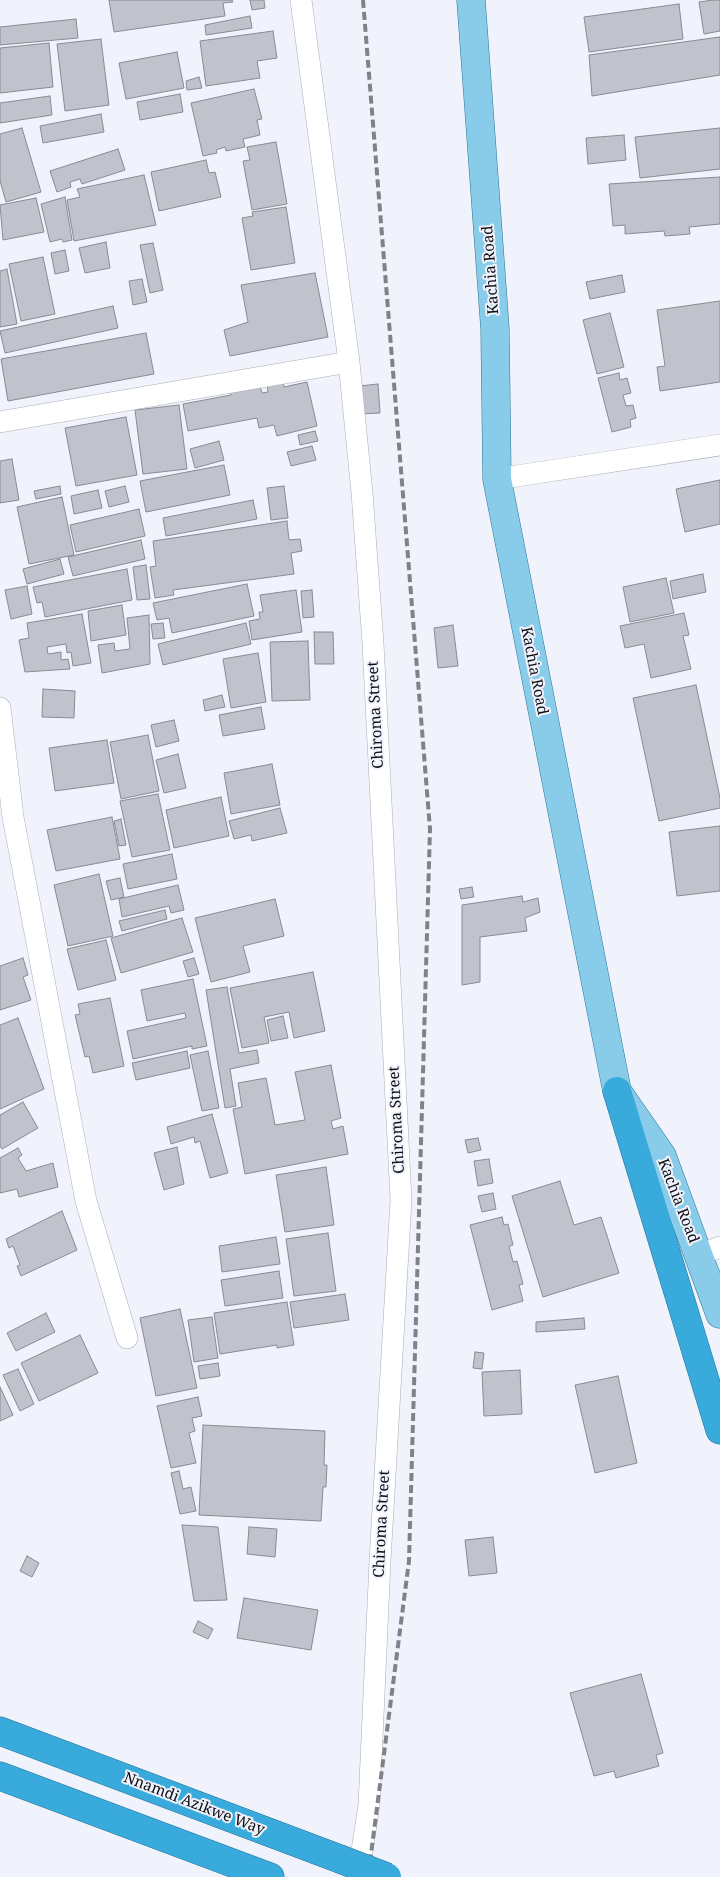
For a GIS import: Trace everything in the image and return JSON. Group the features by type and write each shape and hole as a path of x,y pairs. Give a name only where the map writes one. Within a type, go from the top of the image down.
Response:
{"highway":[{"path":"616,1091 720,1430"},
{"name":"Nnamdi Azikwe Way","path":"0,1732 349,1868 387,1877"},
{"path":"0,1776 270,1877"}],"main road":[{"name":"Kachia Road","path":"472,0 495,329 497,479 616,1091 662,1156 710,1251 720,1314"}],"street":[{"name":"Chiroma Street","path":"301,0 350,362 362,493 373,643 401,1200 369,1805 349,1868"},
{"path":"0,422 350,362"},
{"path":"497,479 720,445"},
{"path":"0,708 13,817 86,1201 127,1338"}],"building":[{"path":"109,0 232,0 233,2 223,3 225,16 114,32"},
{"path":"250,0 264,0 265,8 252,10"},
{"path":"720,0 720,31 704,34 699,2"},
{"path":"679,4 683,39 589,52 584,17"},
{"path":"250,16 252,28 206,35 205,25"},
{"path":"76,19 78,38 0,45 0,27"},
{"path":"273,31 277,58 257,61 260,78 206,86 200,41"},
{"path":"720,37 720,75 592,96 589,55"},
{"path":"101,39 109,105 65,111 57,44"},
{"path":"49,43 53,87 0,93 0,48"},
{"path":"177,52 184,88 126,99 119,63"},
{"path":"199,77 202,88 187,90 186,81"},
{"path":"254,89 262,119 257,120 260,135 243,139 245,147 226,151 225,147 216,150 217,153 203,156 191,103"},
{"path":"180,94 183,112 140,120 137,102"},
{"path":"50,96 52,115 0,123 0,103"},
{"path":"101,114 104,132 43,143 40,126"},
{"path":"22,128 41,192 6,202 0,181 0,134"},
{"path":"720,128 720,169 640,178 635,137"},
{"path":"624,135 626,160 588,164 586,138"},
{"path":"276,142 287,204 252,210 243,161 250,160 247,147"},
{"path":"118,149 125,170 82,184 80,179 70,182 71,187 57,192 50,171"},
{"path":"206,160 209,173 215,172 221,197 159,211 151,172"},
{"path":"144,175 156,225 74,241 67,200 80,197 77,189"},
{"path":"720,177 720,224 689,227 690,234 665,236 664,231 625,234 625,225 613,226 609,184"},
{"path":"65,197 72,240 63,242 62,239 50,242 41,204"},
{"path":"36,198 44,232 3,240 0,205"},
{"path":"286,207 295,263 251,270 242,218 253,216 252,212"},
{"path":"106,242 110,268 85,273 79,248"},
{"path":"153,243 163,290 150,293 140,245"},
{"path":"65,250 69,271 55,274 51,253"},
{"path":"43,257 55,314 21,321 9,264"},
{"path":"7,269 17,324 0,327 0,271"},
{"path":"315,273 328,337 230,356 224,330 248,322 241,285"},
{"path":"622,275 625,292 590,299 586,282"},
{"path":"142,279 147,302 133,305 129,281"},
{"path":"720,301 720,382 660,391 657,367 665,366 657,310"},
{"path":"113,306 118,328 5,353 0,331"},
{"path":"610,313 624,367 597,374 583,320"},
{"path":"146,333 154,374 8,401 1,359"},
{"path":"619,373 620,380 627,378 631,393 623,395 626,406 633,405 636,418 630,420 631,427 612,432 598,378"},
{"path":"283,382 284,387 307,382 317,426 277,436 274,425 259,428 257,418 188,431 183,404 231,395 230,392 260,386 262,393 268,392 267,385"},
{"path":"378,384 380,413 361,414 359,386"},
{"path":"179,405 187,469 143,474 135,410"},
{"path":"126,417 137,475 76,486 65,428"},
{"path":"315,431 318,441 300,445 298,435"},
{"path":"219,441 224,460 195,468 190,449"},
{"path":"312,446 316,460 291,466 287,452"},
{"path":"12,459 19,500 0,503 0,461"},
{"path":"224,465 230,495 146,512 140,481"},
{"path":"720,480 720,524 685,532 676,489"},
{"path":"60,486 61,494 36,499 34,491"},
{"path":"125,486 129,502 109,507 105,491"},
{"path":"284,486 288,518 271,520 267,488"},
{"path":"98,490 102,508 74,514 71,496"},
{"path":"62,497 74,555 29,564 17,507"},
{"path":"253,500 257,519 166,536 163,518"},
{"path":"139,509 145,536 76,552 70,525"},
{"path":"287,521 289,540 300,539 302,551 291,553 294,574 173,590 174,595 155,598 150,567 156,566 153,541"},
{"path":"141,540 145,559 73,576 68,557"},
{"path":"60,559 64,574 27,584 23,569"},
{"path":"146,565 150,599 137,600 133,567"},
{"path":"127,569 132,600 45,617 42,602 37,603 33,587"},
{"path":"703,574 706,592 673,599 670,581"},
{"path":"666,578 674,613 630,622 623,587"},
{"path":"247,584 254,616 172,633 169,618 157,620 153,603"},
{"path":"27,586 32,614 11,619 5,590"},
{"path":"296,590 302,632 252,640 249,621 260,619 259,612 263,612 260,595"},
{"path":"312,590 314,617 303,618 301,591"},
{"path":"122,605 126,635 91,641 88,611"},
{"path":"684,613 689,635 683,636 691,669 651,678 644,644 625,648 620,626"},
{"path":"82,614 91,663 73,666 71,652 67,653 66,644 47,647 48,654 61,652 61,660 68,659 70,669 25,672 19,640 29,638 27,623"},
{"path":"149,615 150,664 102,673 98,645 114,643 115,651 130,649 127,618"},
{"path":"163,623 165,638 153,639 151,624"},
{"path":"246,623 251,644 163,665 158,644"},
{"path":"453,625 458,666 438,668 434,628"},
{"path":"314,632 333,632 334,664 315,664"},
{"path":"308,641 310,700 272,701 270,642"},
{"path":"258,653 266,702 231,708 223,659"},
{"path":"696,685 720,798 720,808 659,821 633,698"},
{"path":"43,689 75,691 74,718 42,717"},
{"path":"222,695 225,707 205,711 203,700"},
{"path":"261,707 265,729 223,736 219,715"},
{"path":"174,720 179,741 156,747 151,725"},
{"path":"148,735 159,791 121,799 110,742"},
{"path":"107,740 114,783 55,791 49,748"},
{"path":"178,754 186,788 164,793 156,760"},
{"path":"272,764 280,805 231,814 224,773"},
{"path":"158,794 170,850 132,857 120,801"},
{"path":"221,797 229,836 174,848 166,810"},
{"path":"280,808 287,833 252,841 251,835 234,839 229,821"},
{"path":"112,817 120,859 56,871 47,830"},
{"path":"121,819 126,845 119,846 114,821"},
{"path":"720,826 720,891 677,896 669,832"},
{"path":"172,854 177,879 128,889 123,864"},
{"path":"99,874 113,936 68,946 54,885"},
{"path":"120,878 124,897 111,900 106,881"},
{"path":"178,885 184,910 171,913 169,906 122,917 119,899"},
{"path":"472,887 474,897 461,899 459,889"},
{"path":"522,896 523,902 538,898 540,912 525,918 527,931 480,937 480,982 462,985 462,905"},
{"path":"275,899 284,936 243,946 250,972 211,982 195,918"},
{"path":"165,910 167,919 122,931 119,921"},
{"path":"182,918 193,952 121,973 111,938"},
{"path":"106,940 116,980 78,990 67,949"},
{"path":"23,958 28,975 23,977 31,1000 0,1010 0,966"},
{"path":"194,958 199,974 188,977 183,961"},
{"path":"313,972 325,1031 294,1038 289,1012 264,1017 269,1043 242,1048 230,988"},
{"path":"193,979 207,1046 192,1049 192,1046 133,1059 127,1031 186,1018 185,1013 147,1021 141,990"},
{"path":"227,987 239,1053 257,1050 259,1063 230,1069 236,1106 225,1108 206,990"},
{"path":"110,998 124,1066 93,1073 89,1056 85,1057 75,1015 80,1014 78,1004"},
{"path":"283,1016 288,1038 271,1041 267,1020"},
{"path":"18,1018 44,1089 0,1109 0,1025"},
{"path":"187,1051 190,1068 136,1080 132,1063"},
{"path":"208,1051 219,1108 202,1111 190,1055"},
{"path":"331,1065 341,1118 331,1121 333,1129 343,1126 348,1154 245,1174 233,1109 242,1107 238,1083 266,1078 275,1125 305,1120 295,1072"},
{"path":"23,1102 38,1128 2,1149 0,1146 0,1115"},
{"path":"212,1114 228,1173 210,1178 200,1141 195,1143 194,1137 171,1144 167,1127"},
{"path":"478,1138 481,1150 468,1153 465,1140"},
{"path":"177,1147 184,1184 164,1190 154,1153"},
{"path":"18,1148 22,1155 18,1158 26,1171 53,1163 58,1187 19,1197 17,1189 0,1193 0,1158"},
{"path":"489,1159 493,1183 478,1186 474,1161"},
{"path":"326,1167 334,1225 285,1232 276,1175"},
{"path":"560,1181 574,1225 601,1217 619,1273 543,1297 512,1196"},
{"path":"493,1193 496,1209 482,1212 478,1196"},
{"path":"62,1211 77,1250 21,1276 17,1266 20,1265 13,1246 9,1248 6,1239"},
{"path":"502,1217 504,1225 508,1224 513,1245 509,1246 513,1262 517,1261 523,1284 519,1285 523,1301 492,1310 470,1225"},
{"path":"328,1233 336,1291 294,1296 286,1239"},
{"path":"276,1237 280,1264 222,1272 219,1246"},
{"path":"279,1271 283,1298 225,1306 221,1280"},
{"path":"345,1294 349,1320 294,1328 290,1302"},
{"path":"287,1302 294,1345 277,1348 277,1345 220,1354 214,1313"},
{"path":"180,1309 197,1388 156,1396 140,1318"},
{"path":"46,1313 55,1332 16,1351 7,1333"},
{"path":"212,1317 218,1358 194,1362 188,1320"},
{"path":"584,1318 585,1329 536,1332 536,1322"},
{"path":"80,1335 98,1373 39,1401 21,1363"},
{"path":"475,1352 484,1353 482,1369 473,1368"},
{"path":"218,1363 220,1376 200,1379 198,1366"},
{"path":"18,1369 34,1404 20,1411 3,1375"},
{"path":"520,1370 522,1414 484,1416 482,1372"},
{"path":"618,1376 637,1463 595,1473 575,1385"},
{"path":"0,1387 13,1415 0,1421"},
{"path":"198,1397 202,1416 192,1418 195,1431 189,1433 196,1463 171,1468 157,1406"},
{"path":"203,1425 325,1431 324,1465 327,1465 326,1487 323,1487 321,1521 199,1515"},
{"path":"179,1471 183,1489 191,1487 196,1511 180,1514 171,1473"},
{"path":"182,1525 218,1527 227,1600 194,1601"},
{"path":"249,1527 277,1529 275,1557 247,1554"},
{"path":"493,1537 497,1573 469,1576 465,1540"},
{"path":"27,1556 39,1563 32,1577 20,1571"},
{"path":"244,1598 318,1610 311,1650 237,1638"},
{"path":"198,1621 213,1629 208,1639 193,1632"},
{"path":"641,1674 663,1753 656,1755 659,1766 616,1778 614,1771 594,1776 570,1693"}],"railway":[{"path":"363,0 430,829 409,1561 368,1877"}]}
